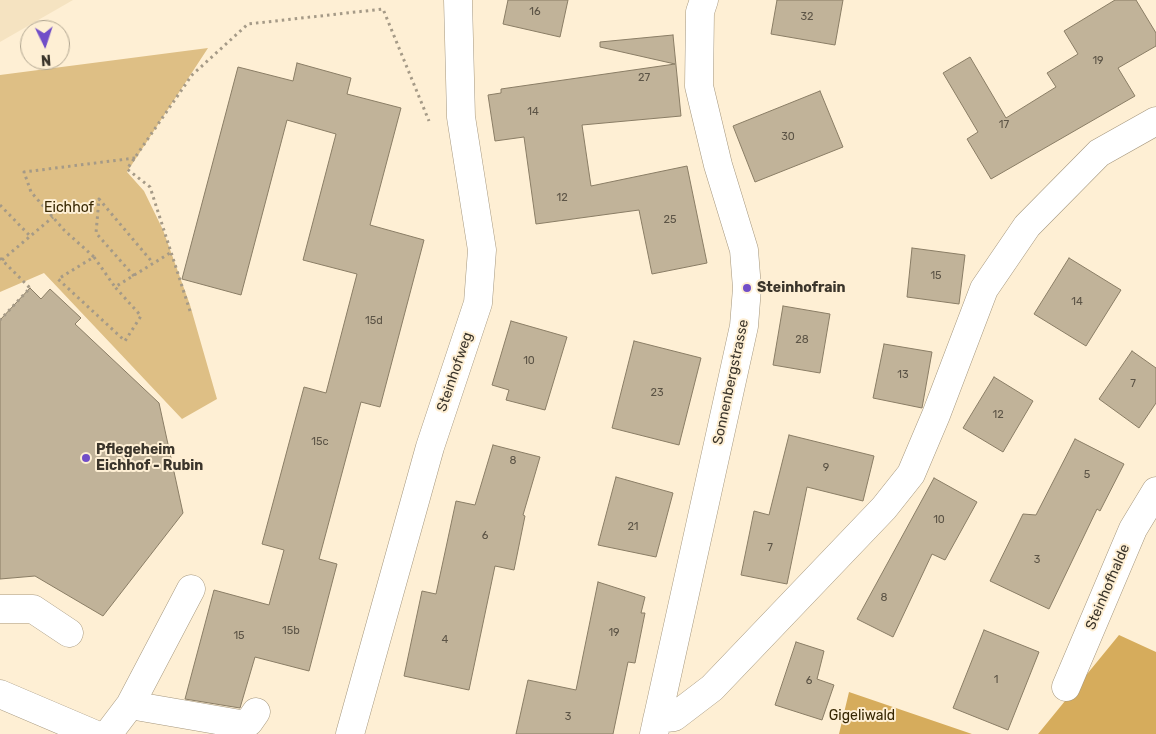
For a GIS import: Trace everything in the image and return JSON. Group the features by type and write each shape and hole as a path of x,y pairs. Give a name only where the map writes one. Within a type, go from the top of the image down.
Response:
{"street":[{"name":"Steinhofweg","path":"350,734 430,447 478,303 482,250 461,117 458,0"},
{"name":"Sonnenbergstrasse","path":"655,726 745,316 747,288 744,250 718,165 699,86 700,12 704,0"},
{"path":"655,726 674,717 712,688 884,508 911,474 936,415 984,289 1027,226 1099,153 1156,121"},
{"name":"Steinhofhalde","path":"1066,687 1133,529 1156,491"},
{"path":"108,734 130,705 191,589"},
{"path":"0,609 33,609 69,634"},
{"path":"0,694 94,734"},
{"path":"130,705 240,724 249,722 256,712"}],"path":[{"path":"190,311 150,187 127,169 192,75 248,24 384,9 430,125"},
{"path":"94,257 58,279 125,341 141,316 94,257 53,217 31,192 24,172 135,158"},
{"path":"134,276 96,233 99,198 154,263"},
{"path":"0,205 30,236"},
{"path":"0,320 30,288 1,259 53,217"},
{"path":"116,287 170,253"}],"shaded area":[{"path":"0,0 73,0 38,20 20,20 20,30 0,42"}],"green space":[{"name":"Eichhof","path":"208,48 127,172 144,191 163,230 190,305 217,399 182,419 44,273 0,292 0,75 39,70 70,70 70,66"},
{"path":"1119,635 1156,652 1156,734 1038,734"},
{"name":"Gigeliwald","path":"849,692 972,734 839,734"}],"building":[{"path":"508,0 568,0 560,37 503,24"},
{"path":"777,0 843,0 835,45 771,34"},
{"path":"1115,0 1136,0 1156,33 1156,46 1118,68 1135,96 991,179 967,139 978,132 943,73 970,57 1006,118 1056,87 1047,73 1078,54 1064,31"},
{"path":"673,35 681,116 582,125 591,186 687,166 707,263 652,274 639,210 536,224 524,137 495,141 488,95 501,93 501,89 675,64 600,47 600,42"},
{"path":"297,63 351,78 347,94 401,108 370,225 424,240 380,407 361,402 319,559 337,564 309,671 255,657 240,708 185,699 214,590 269,605 284,550 262,544 304,387 326,393 357,274 303,260 336,134 287,120 241,295 182,279 238,67 293,81"},
{"path":"820,91 843,147 755,182 733,126"},
{"path":"912,248 965,255 959,304 907,297"},
{"path":"1069,258 1121,290 1086,346 1034,314"},
{"name":"Pflegeheim Eichhof - Rubin","path":"30,288 41,299 50,289 81,318 75,324 159,403 183,513 103,616 35,576 0,579 0,320"},
{"path":"783,306 830,314 820,373 773,365"},
{"path":"511,321 567,337 545,410 506,400 509,390 492,385"},
{"path":"634,341 701,358 679,445 612,428"},
{"path":"884,344 932,352 922,408 873,398"},
{"path":"1132,351 1156,368 1156,403 1139,428 1099,399"},
{"path":"994,377 1033,401 1003,452 963,428"},
{"path":"789,435 874,456 863,501 807,487 787,584 741,575 754,511 769,515"},
{"path":"1075,439 1124,464 1100,511 1097,509 1049,609 990,581 1023,514 1036,515"},
{"path":"493,445 540,457 523,515 525,516 514,570 495,566 469,690 404,676 422,591 436,594 456,501 475,505"},
{"path":"616,477 673,493 656,557 598,545"},
{"path":"934,478 977,502 945,560 932,554 893,637 857,619"},
{"path":"598,582 645,597 641,613 645,613 635,663 628,662 613,734 516,734 528,680 576,690"},
{"path":"984,630 1039,652 1008,730 953,708"},
{"path":"796,642 824,651 817,679 834,685 822,720 775,705"}],"place":[{"name":"Steinhofrain","path":"747,288"},
{"name":"Pflegeheim Eichhof - Rubin","path":"86,458"}]}
